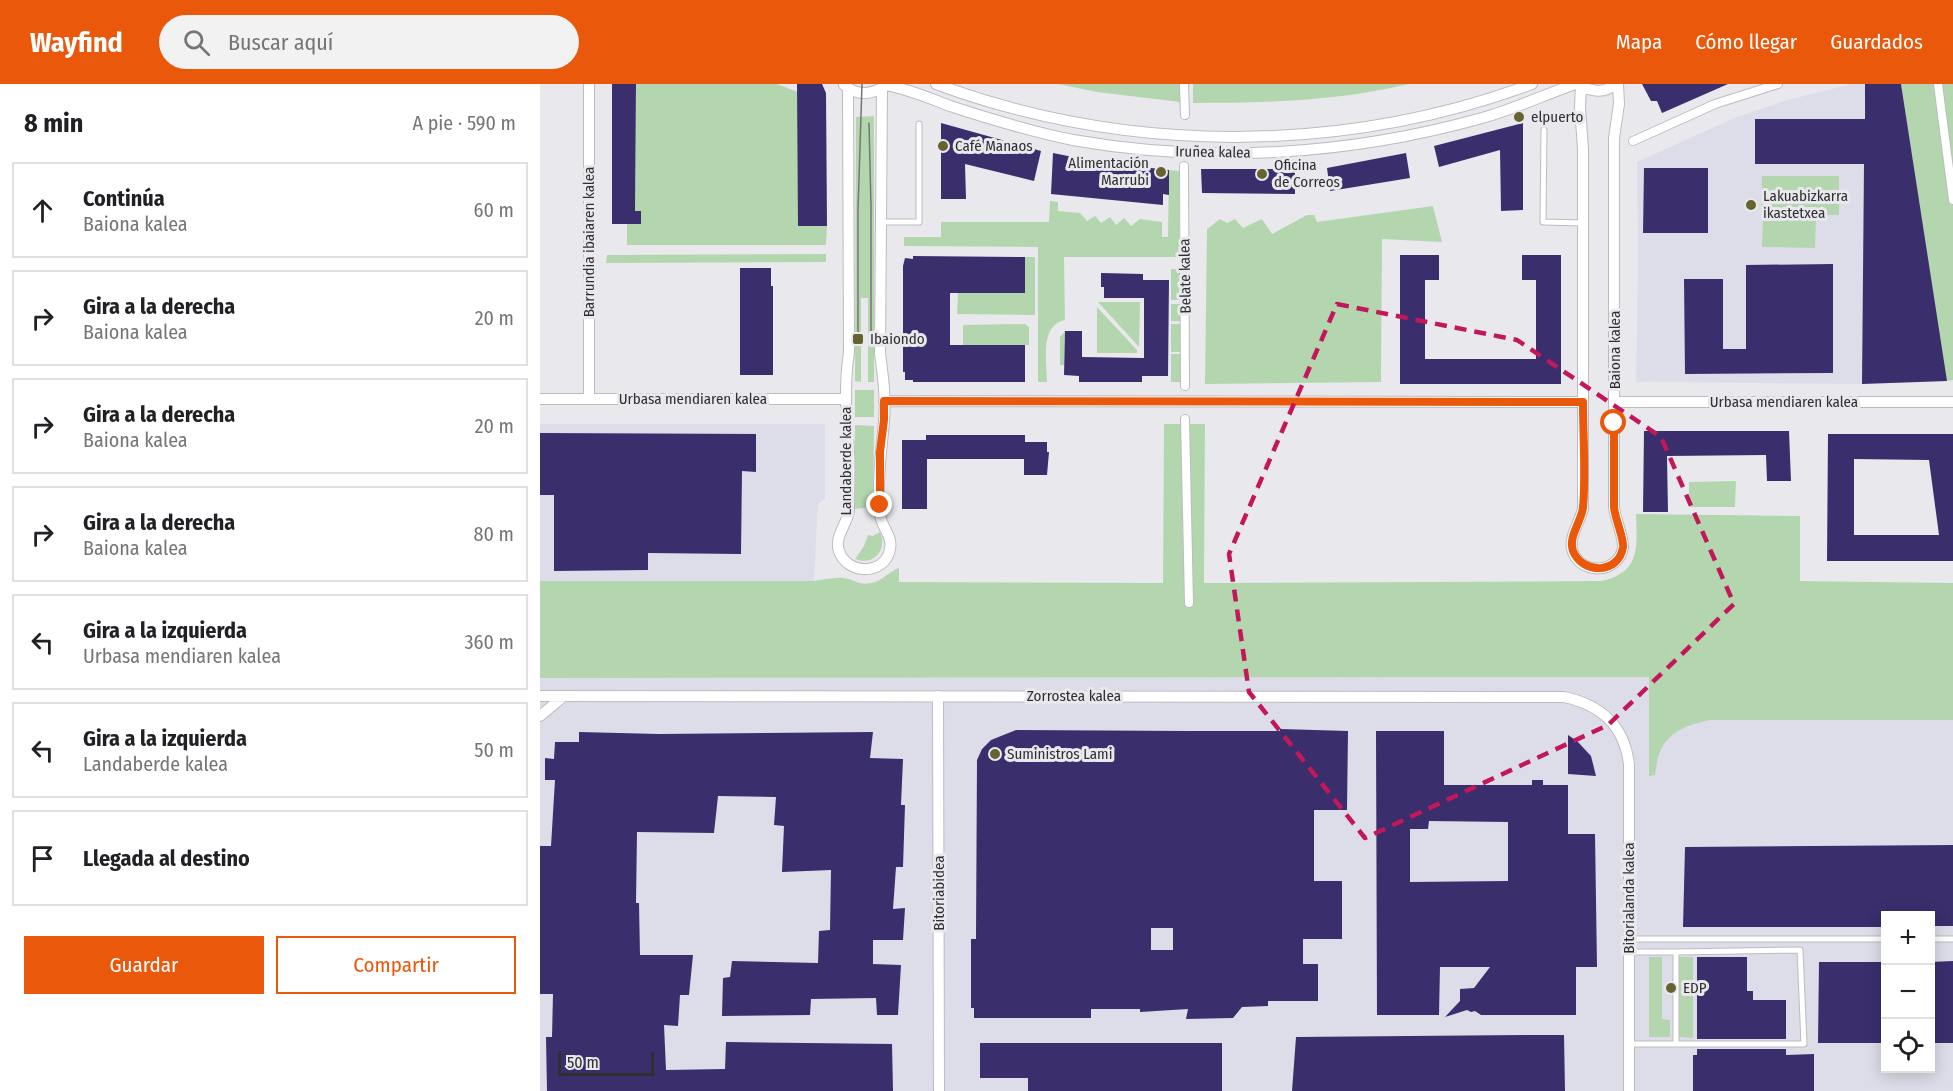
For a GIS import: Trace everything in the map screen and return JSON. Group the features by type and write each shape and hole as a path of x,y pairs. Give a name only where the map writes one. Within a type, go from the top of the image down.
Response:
{"street":[{"name":"Barrundia ibaiaren kalea","path":"589,84 589,399"},
{"name":"Iruñea kalea","path":"936,84 996,104 1039,115 1146,134 1209,138 1323,133 1389,124 1452,109 1532,84"},
{"path":"1184,84 1185,115"},
{"name":"Baiona kalea","path":"1616,84 1619,104 1614,138 1614,507 1623,547 1620,556 1613,564 1595,569 1585,566 1578,560 1572,549 1573,537 1583,509 1584,149 1579,85 1594,91 1603,91 1616,84"},
{"path":"1633,141 1715,104 1778,84"},
{"path":"1938,84 1953,200"},
{"name":"Iruñea kalea","path":"846,86 862,93 885,86 906,89 990,118 1072,139 1149,150 1246,153 1339,147 1413,135 1483,118 1579,85"},
{"name":"Landaberde kalea","path":"846,86 849,352 845,376 845,420 849,451 849,511 838,546 844,560 853,567 868,569 880,565 888,556 891,547 890,538 880,514 884,376 880,353 880,222 885,86"},
{"name":"Belate kalea","path":"1184,166 1185,386"},
{"name":"Urbasa mendiaren kalea","path":"540,399 846,399"},
{"path":"884,401 1583,402"},
{"name":"Urbasa mendiaren kalea","path":"1615,402 1953,402"},
{"path":"1185,419 1189,603"},
{"name":"Zorrostea kalea","path":"540,696 1564,697 1590,705 1604,714"},
{"path":"540,716 564,696"},
{"name":"Bitoriabidea","path":"938,696 939,1091"},
{"name":"Bitorialanda kalea","path":"1604,714 1617,728 1627,747 1629,764 1629,1091"}],"lane":[{"path":"880,222 919,222 919,124"},
{"path":"1544,130 1543,222 1584,223"},
{"path":"1629,939 1881,939"},
{"path":"1935,939 1953,939"},
{"path":"1629,952 1800,950 1803,1044 1629,1044"},
{"path":"1676,952 1676,1044"}],"highlighted area":[{"path":"1337,304 1517,340 1661,437 1734,604 1608,725 1365,838 1249,692 1229,554"}],"shaded area":[{"name":"Lakuabizkarra ikastetxea","path":"1851,84 1865,84 1862,384 1636,382 1637,162 1732,119 1787,100"},
{"path":"540,424 825,424 825,499 818,504 814,581 540,581"},
{"path":"1649,677 1649,719 1953,720 1953,1091 540,1091 540,678"}],"green space":[{"path":"636,84 777,84 798,92 798,226 827,226 826,245 627,245 627,224 641,224 641,212 635,211"},
{"path":"1058,84 1180,84 1180,102 1097,92"},
{"path":"1193,84 1409,84 1356,94 1302,100 1193,103"},
{"path":"1901,84 1953,84 1953,380 1946,381"},
{"path":"874,116 874,382 868,382 868,298 861,298 861,382 855,381 856,117"},
{"path":"1169,170 1179,171 1179,257 1064,257 1065,320 1057,323 1051,329 1048,337 1047,382 1038,382 1038,247 904,246 904,237 941,237 941,222 1049,222 1050,201 1058,202 1058,211 1080,213 1087,221 1095,216 1101,223 1110,217 1116,225 1124,218 1131,226 1140,219 1162,222 1162,237 1168,237"},
{"path":"1762,176 1839,176 1839,215 1761,215"},
{"path":"1433,206 1442,242 1382,239 1381,382 1205,384 1207,229 1220,219 1227,223 1235,219 1243,228 1262,219 1272,234 1307,215 1314,215 1317,222"},
{"path":"1763,217 1816,219 1815,248 1762,247"},
{"path":"826,254 826,262 606,263 607,255"},
{"path":"1025,257 1035,257 1035,315 957,314 958,293 1025,293"},
{"path":"1171,269 1180,269 1179,300 1171,300"},
{"path":"1098,302 1140,302 1139,347"},
{"path":"1171,304 1180,304 1180,321 1171,321"},
{"path":"1097,307 1137,350 1137,353 1097,353"},
{"path":"1025,324 1029,327 1029,345 963,345 963,325"},
{"path":"1171,324 1180,324 1180,352 1171,352"},
{"path":"1065,331 1064,365 1060,365 1060,337"},
{"path":"1171,354 1180,354 1180,382 1171,382"},
{"path":"855,390 874,390 874,417 855,417"},
{"path":"1164,424 1205,424 1204,583 1601,581 1614,577 1630,565 1636,547 1636,514 1800,516 1800,581 1953,583 1953,720 1710,720 1688,726 1668,739 1659,755 1655,775 1649,776 1649,677 540,678 540,581 814,581 840,578 865,584 878,581 899,568 899,582 1163,583"},
{"path":"855,425 874,426 873,507 855,509"},
{"path":"1736,481 1735,507 1689,507 1689,482"},
{"path":"880,532 882,545 877,555 868,560 855,559 868,535 873,536"},
{"path":"1649,957 1662,957 1662,1019 1670,1020 1670,1037 1649,1037"},
{"path":"1679,957 1693,957 1693,1038 1679,1037"}],"building":[{"path":"612,84 636,84 635,211 641,211 641,224 612,224"},
{"path":"797,84 822,84 826,93 827,226 798,226"},
{"path":"1642,84 1728,84 1662,113 1657,101 1651,101"},
{"path":"1865,84 1901,84 1947,381 1862,384 1864,164 1755,164 1755,119 1865,119"},
{"path":"941,123 1041,151 1034,181 965,164 966,199 941,199"},
{"path":"1523,123 1523,210 1501,211 1500,150 1439,167 1434,146"},
{"path":"1053,153 1098,162 1169,170 1169,195 1163,194 1163,205 1051,194"},
{"path":"1406,153 1410,178 1330,191 1327,168"},
{"path":"1644,168 1708,168 1708,233 1643,233"},
{"path":"1201,169 1295,169 1295,194 1202,193"},
{"path":"1400,255 1439,255 1439,280 1425,280 1425,359 1536,359 1536,280 1522,280 1522,255 1561,255 1561,384 1400,384"},
{"path":"913,256 1025,257 1025,293 950,293 950,345 1025,345 1025,382 913,382 913,380 905,380 905,372 903,372 903,266 905,258 913,259"},
{"path":"1833,264 1833,373 1685,374 1684,279 1723,279 1723,349 1746,349 1746,265"},
{"path":"740,268 771,268 773,375 740,375"},
{"path":"1101,273 1143,274 1143,280 1169,280 1168,376 1142,376 1142,382 1079,382 1079,376 1064,375 1065,331 1082,331 1082,357 1144,358 1144,298 1104,298"},
{"path":"1644,431 1789,431 1791,481 1767,481 1766,455 1667,456 1668,512 1643,512"},
{"path":"540,433 756,434 756,472 742,471 741,554 648,553 648,570 554,571 554,495 540,495"},
{"path":"1828,434 1953,434 1953,561 1827,561","holes":["1854,459 1929,460 1939,535 1854,535"]},
{"path":"926,435 1025,435 1025,442 1047,442 1047,452 1049,452 1047,475 1024,475 1024,459 927,459 927,509 902,509 902,440 926,440"},
{"path":"1280,729 1348,731 1347,810 1314,810 1314,881 1342,881 1342,939 1303,939 1303,964 1318,964 1318,1001 1268,1001 1268,1006 1242,1007 1233,1018 1186,1019 1188,1009 1140,1012 1140,1009 1091,1009 1091,1018 974,1018 974,1008 971,1008 971,939 976,939 977,760 982,749 991,740 1016,730 1280,731","holes":["1151,928 1173,928 1173,950 1151,950"]},
{"path":"1376,731 1444,731 1444,785 1532,785 1532,780 1543,780 1543,785 1568,785 1568,834 1595,834 1597,967 1576,967 1576,1015 1481,1015 1467,1010 1445,1017 1460,1001 1460,989 1474,988 1490,967 1440,967 1439,1015 1377,1015","holes":["1429,821 1508,822 1508,881 1410,882 1410,829 1428,829"]},
{"path":"579,732 659,734 873,732 870,758 903,759 901,805 905,805 903,867 896,867 893,909 905,908 903,940 873,940 873,964 901,965 898,1015 877,1015 876,998 811,999 810,1015 722,1016 723,978 730,977 732,961 818,963 819,931 830,930 831,870 782,872 784,826 774,825 776,797 718,796 714,833 637,832 636,903 639,903 640,955 693,955 689,995 680,995 678,1026 664,1025 666,1070 725,1069 726,1042 892,1044 893,1091 547,1091 546,1037 552,1037 553,994 540,994 540,846 551,846 555,780 545,780 545,758 554,759 555,742 579,742"},
{"path":"1568,735 1591,756 1596,776 1568,774"},
{"path":"1953,845 1953,926 1935,926 1935,911 1881,911 1881,927 1683,927 1685,847"},
{"path":"1697,957 1747,957 1747,991 1753,991 1753,1000 1786,1000 1786,1039 1697,1039"},
{"path":"1953,961 1953,1043 1935,1043 1935,962"},
{"path":"1819,962 1881,962 1881,1043 1818,1043"},
{"path":"1564,1035 1565,1091 1292,1091 1296,1037"},
{"path":"980,1043 1222,1043 1222,1091 1028,1091 1028,1078 980,1078"},
{"path":"1697,1049 1786,1049 1786,1055 1814,1054 1814,1091 1693,1091 1693,1055 1697,1055"}],"tram line":[{"path":"858,339 858,210 862,84"},
{"path":"869,123 871,338"}],"place":[{"name":"elpuerto","path":"1519,117"},
{"name":"Café Manaos","path":"943,146"},
{"name":"Alimentación Marrubi","path":"1161,172"},
{"name":"Oficina de Correos","path":"1262,174"},
{"name":"Lakuabizkarra ikastetxea","path":"1751,205"},
{"name":"Ibaiondo","path":"858,339"},
{"name":"Suministros Lami","path":"995,754"},
{"name":"EDP","path":"1671,988"}],"route":[{"path":"880,505 880,452 884,401 1583,402 1583,509 1573,537 1572,549 1578,560 1585,566 1595,569 1613,564 1620,556 1623,547 1614,507 1614,423"}]}
